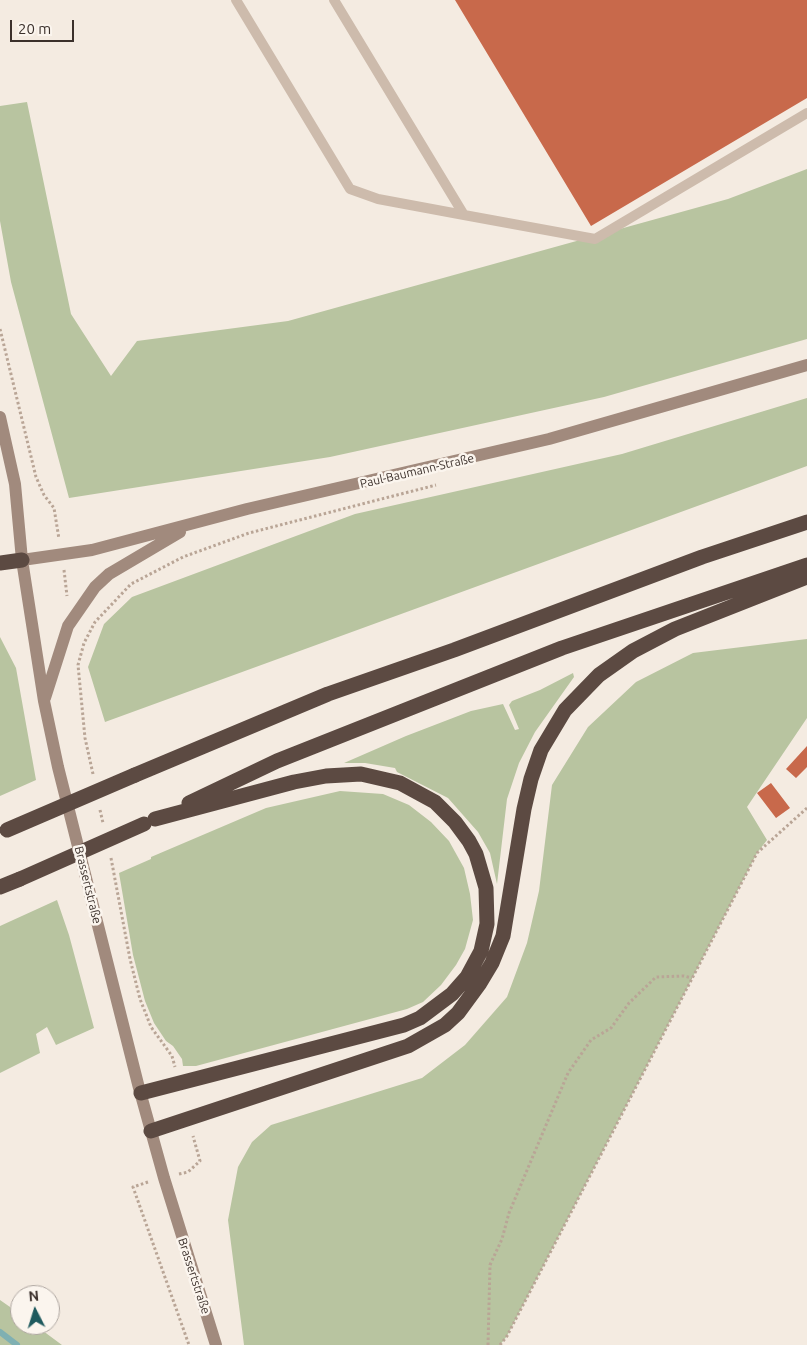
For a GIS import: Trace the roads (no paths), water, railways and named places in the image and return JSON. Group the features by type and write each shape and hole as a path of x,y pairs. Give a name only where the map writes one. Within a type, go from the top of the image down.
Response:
{"highway":[{"path":"3,831 328,694 454,650 702,557 807,522"},
{"path":"0,563 22,560"},
{"path":"0,887 150,821 276,761 383,718 562,648 807,565"},
{"path":"151,1131 377,1058 408,1046 430,1034 458,1013 484,977 503,936 524,809 531,779 542,750 565,710 599,675 633,651 675,629 791,586 807,577"},
{"path":"141,1093 404,1025 420,1018 452,994 467,977 481,951 487,924 486,888 476,854 469,841 456,822 435,802 400,783 361,774 326,776 294,782 150,821"}],"main road":[{"name":"Paul-Baumann-Straße","path":"22,560 107,547 247,509 549,439 807,365"},
{"name":"Brassertstraße","path":"0,417 15,484 22,560 44,701 58,767 151,1131 216,1345"},
{"path":"44,701 68,626 79,608 109,574 196,523"}],"lane":[{"path":"236,0 350,189 378,199 595,239 807,113"},
{"path":"334,0 464,215"}],"waterway":[{"path":"0,1332 17,1345"}]}
